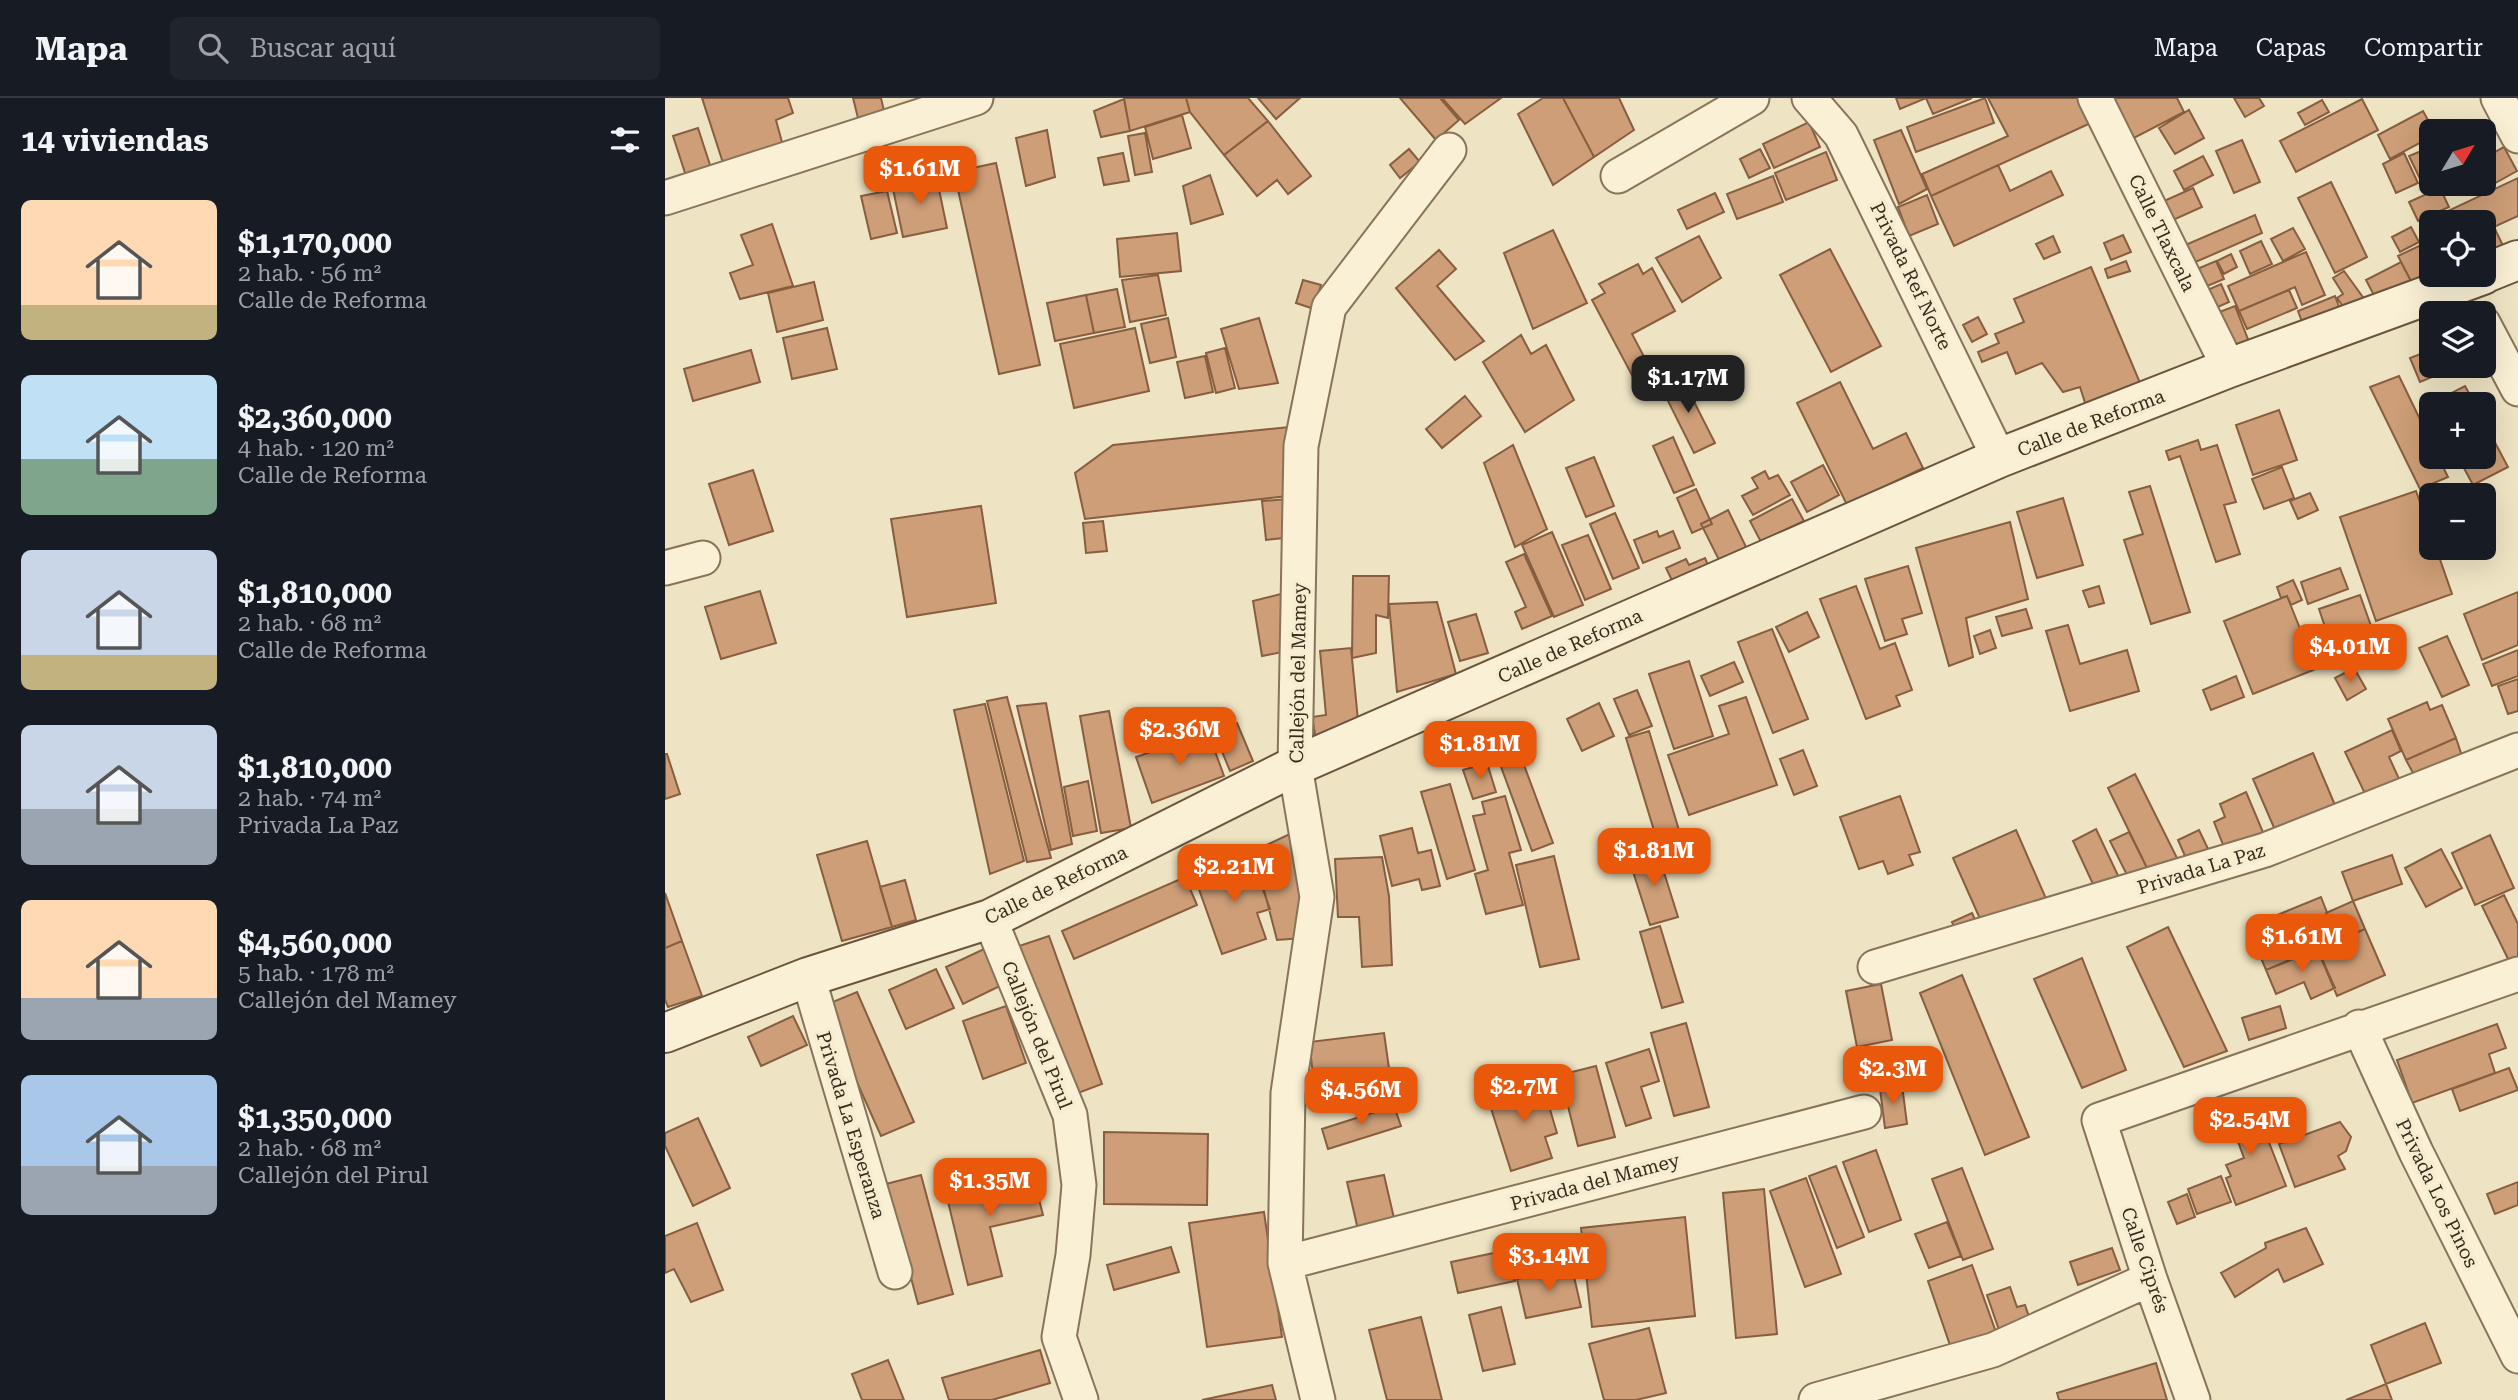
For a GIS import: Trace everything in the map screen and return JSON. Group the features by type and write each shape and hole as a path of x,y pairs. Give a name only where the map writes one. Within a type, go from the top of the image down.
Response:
{"main road":[{"name":"Calle de Reforma","path":"2496,274 2518,260"},
{"name":"Calle de Reforma","path":"665,1033 808,977 990,919 1295,766 1999,458 2229,369 2473,287"}],"street":[{"path":"665,198 976,98"},
{"path":"1618,176 1752,98"},
{"name":"Calle Tlaxcala","path":"2095,98 2229,369"},
{"path":"2498,98 2518,136"},
{"name":"Privada Ref Norte","path":"1811,99 1841,135 1999,458"},
{"name":"Callejón del Mamey","path":"1318,1400 1285,1263 1288,1093 1317,897 1295,766 1301,446 1329,307 1449,150"},
{"path":"2496,348 2518,389"},
{"path":"665,568 703,558"},
{"name":"Privada La Paz","path":"1875,967 2265,850 2518,750"},
{"name":"Callejón del Pirul","path":"990,919 1070,1115 1079,1185 1073,1255 1059,1337 1081,1400"},
{"path":"2359,1027 2517,975"},
{"name":"Privada La Esperanza","path":"808,977 895,1272"},
{"name":"Calle Ciprés","path":"2193,1400 2150,1279 2099,1120 2359,1027"},
{"name":"Privada Los Pinos","path":"2359,1027 2416,1152 2518,1356"},
{"name":"Privada del Mamey","path":"1285,1263 1864,1112"},
{"path":"1816,1400 1993,1350 2150,1279"}],"building":[{"path":"702,98 788,98 793,113 776,120 783,146 724,166"},
{"path":"853,98 881,98 884,111 858,118"},
{"path":"1124,98 1186,98 1190,112 1130,131"},
{"path":"1186,98 1248,98 1268,121 1224,155 1190,112"},
{"path":"1258,98 1300,98 1276,119"},
{"path":"1400,98 1440,98 1459,120 1436,140"},
{"path":"1442,98 1501,98 1465,124"},
{"path":"1543,98 1563,98 1594,157 1553,185 1518,114"},
{"path":"1563,98 1619,98 1634,130 1594,157"},
{"path":"1896,98 1926,98 1900,109"},
{"path":"1926,98 1972,98 1933,114"},
{"path":"1985,98 1994,123 1916,152 1907,127"},
{"path":"1988,98 2082,98 2093,122 1931,196 1922,174 2008,136"},
{"path":"2111,98 2177,98 2184,112 2132,139"},
{"path":"2234,98 2259,98 2264,106 2245,117"},
{"path":"1124,99 1130,131 1101,137 1094,111"},
{"path":"2362,99 2378,130 2296,172 2280,141"},
{"path":"2322,100 2329,112 2305,125 2298,113"},
{"path":"2189,110 2204,138 2175,154 2159,128"},
{"path":"2423,111 2427,119 2419,119 2419,143 2390,159 2378,135"},
{"path":"1182,115 1191,148 1153,159 1145,127"},
{"path":"1268,121 1311,176 1288,194 1277,180 1257,196 1224,155"},
{"path":"1809,122 1820,147 1774,168 1763,144"},
{"path":"698,128 711,168 686,176 673,136"},
{"path":"1047,130 1055,177 1026,186 1016,138"},
{"path":"1901,130 1927,189 1899,204 1874,140"},
{"path":"1145,133 1152,172 1135,175 1128,136"},
{"path":"2242,140 2260,182 2234,193 2216,151"},
{"path":"2504,147 2517,171 2496,183 2496,152"},
{"path":"1409,149 1420,162 1400,178 1390,165"},
{"path":"1760,149 1770,168 1749,178 1740,159"},
{"path":"1826,152 1837,180 1786,200 1775,173"},
{"path":"2419,152 2419,177 2409,156"},
{"path":"1123,153 1129,181 1104,185 1098,158"},
{"path":"2404,153 2418,183 2396,193 2383,164"},
{"path":"2203,156 2213,175 2184,190 2174,171"},
{"path":"996,163 1040,365 999,374 954,172"},
{"path":"1998,165 2010,191 2051,171 2063,195 1954,246 1931,196"},
{"path":"936,175 947,228 903,237 892,184"},
{"path":"1210,175 1223,214 1191,224 1183,186"},
{"path":"1773,176 1783,202 1737,219 1727,194"},
{"path":"2518,178 2518,216 2496,226 2496,210 2450,210 2480,196 2496,196 2496,188"},
{"path":"2331,182 2367,257 2335,273 2298,198"},
{"path":"2193,188 2202,207 2173,220 2164,201"},
{"path":"887,191 897,233 871,239 861,196"},
{"path":"1715,193 1724,212 1687,229 1678,210"},
{"path":"1927,195 1938,224 1909,236 1898,207"},
{"path":"2422,196 2444,196 2449,207 2442,210 2419,210 2418,221 2409,202"},
{"path":"2255,215 2262,233 2191,264 2183,246"},
{"path":"772,224 793,286 740,299 730,273 753,265 741,235"},
{"path":"2411,227 2419,242 2400,252 2392,237"},
{"path":"2293,228 2305,249 2283,261 2271,239"},
{"path":"1553,230 1587,303 1533,329 1504,253"},
{"path":"2496,231 2505,250 2496,254"},
{"path":"1177,233 1181,271 1120,277 1117,239"},
{"path":"2123,235 2131,252 2111,260 2104,243"},
{"path":"1699,236 1721,278 1682,302 1656,258"},
{"path":"2053,236 2060,252 2044,259 2036,244"},
{"path":"2261,241 2272,264 2250,274 2240,251"},
{"path":"2419,246 2419,282 2413,285 2398,256"},
{"path":"1830,249 1881,346 1831,372 1780,275"},
{"path":"1439,250 1456,269 1437,286 1484,341 1455,360 1396,288"},
{"path":"2306,252 2325,295 2302,305 2295,287 2239,311 2228,286"},
{"path":"2231,254 2237,267 2224,274 2217,261"},
{"path":"2126,261 2130,271 2108,278 2105,269"},
{"path":"2216,261 2224,279 2205,287 2197,269"},
{"path":"2401,262 2413,285 2378,303 2366,280"},
{"path":"1638,264 1643,274 1652,268 1675,311 1632,334 1659,385 1642,394 1592,300 1605,293 1599,284"},
{"path":"2091,267 2146,397 2086,406 2080,387 2063,392 2042,363 2016,374 2007,352 1982,362 1978,352 1999,343 1995,334 2024,322 2014,299"},
{"path":"2344,271 2365,300 2347,312 2337,298 2343,294 2333,278"},
{"path":"1158,275 1166,315 1130,322 1122,280"},
{"path":"1303,280 1321,285 1314,309 1296,303"},
{"path":"814,282 823,320 777,332 768,293"},
{"path":"2221,284 2229,302 2211,310 2203,292"},
{"path":"1117,289 1125,327 1094,333 1086,295"},
{"path":"2289,290 2297,308 2247,329 2239,311"},
{"path":"1086,295 1094,333 1055,341 1047,303"},
{"path":"2335,296 2343,317 2307,335 2298,311"},
{"path":"2235,306 2253,352 2232,360 2214,314"},
{"path":"1978,317 1987,334 1972,342 1963,325"},
{"path":"1168,318 1176,357 1150,363 1141,324"},
{"path":"1259,318 1278,383 1239,389 1221,329"},
{"path":"827,328 837,369 792,379 783,338"},
{"path":"1135,328 1149,391 1074,408 1060,344"},
{"path":"1521,335 1531,354 1546,345 1574,400 1525,432 1483,362"},
{"path":"1225,348 1235,388 1216,393 1206,353"},
{"path":"751,350 760,382 693,401 684,369"},
{"path":"2419,355 2419,378 2430,378 2420,382 2410,358"},
{"path":"1205,356 1213,392 1185,398 1177,362"},
{"path":"1681,376 1715,443 1694,453 1661,387"},
{"path":"2399,376 2419,417 2419,469 2444,469 2448,477 2434,483 2419,483 2419,487 2370,387"},
{"path":"1840,382 1873,449 1906,433 1923,468 1847,505 1797,403"},
{"path":"2465,386 2468,392 2453,392"},
{"path":"1465,396 1481,416 1442,448 1426,429"},
{"path":"2279,410 2297,460 2253,475 2236,425"},
{"path":"1299,426 1297,495 1085,519 1075,473 1113,445"},
{"path":"1673,437 1694,485 1674,493 1653,446"},
{"path":"2198,440 2201,450 2217,445 2236,502 2224,505 2240,554 2216,562 2180,456 2169,460 2166,451"},
{"path":"2496,444 2508,467 2472,483 2464,469 2496,469"},
{"path":"1513,445 1547,529 1515,547 1484,463"},
{"path":"1594,457 1614,506 1586,517 1566,468"},
{"path":"1823,465 1839,495 1807,512 1791,482"},
{"path":"2282,467 2294,498 2264,509 2252,479"},
{"path":"753,470 773,531 729,545 709,484"},
{"path":"1765,471 1769,479 1778,475 1790,495 1753,515 1742,496 1758,488 1752,478"},
{"path":"2150,486 2190,612 2151,624 2124,540 2143,534 2129,492"},
{"path":"1696,489 1712,524 1692,533 1677,498"},
{"path":"2416,491 2419,499 2419,560 2440,560 2452,594 2376,621 2340,517"},
{"path":"2310,493 2318,510 2298,519 2290,501"},
{"path":"2063,498 2083,565 2037,578 2017,512"},
{"path":"1288,499 1292,537 1266,540 1262,501"},
{"path":"1792,499 1804,521 1761,542 1750,521"},
{"path":"981,506 996,603 907,617 891,519"},
{"path":"1728,510 1748,551 1721,564 1701,524"},
{"path":"1615,513 1639,568 1613,579 1590,524"},
{"path":"1103,521 1107,551 1086,553 1083,523"},
{"path":"2010,522 2028,599 1966,618 1973,657 1949,666 1916,548"},
{"path":"1657,531 1659,537 1673,531 1680,548 1643,563 1634,540"},
{"path":"1552,532 1583,605 1554,617 1522,545"},
{"path":"1588,535 1611,589 1585,600 1562,545"},
{"path":"1524,554 1552,616 1522,629 1515,612 1526,607 1506,562"},
{"path":"1705,558 1713,577 1678,593 1666,568 1686,559 1689,565"},
{"path":"1908,566 1922,613 1902,619 1907,634 1885,641 1865,579"},
{"path":"2340,568 2348,589 2308,604 2301,582"},
{"path":"1353,576 1389,576 1388,618 1376,615 1376,653 1352,658"},
{"path":"2293,580 2302,600 2291,605 2287,596 2281,598 2277,587"},
{"path":"1856,586 1880,649 1895,643 1912,690 1896,696 1900,706 1866,719 1820,599"},
{"path":"2099,586 2104,603 2089,607 2083,591"},
{"path":"760,591 776,643 721,659 705,607"},
{"path":"2518,592 2518,645 2482,660 2464,614"},
{"path":"1285,593 1292,650 1262,656 1253,601"},
{"path":"2360,595 2380,651 2349,662 2339,635 2329,639 2319,609"},
{"path":"2287,596 2316,669 2253,694 2224,621"},
{"path":"1437,602 1456,674 1397,692 1389,604"},
{"path":"2026,609 2032,628 2002,636 1996,617"},
{"path":"1807,612 1819,637 1789,652 1776,627"},
{"path":"1476,614 1488,653 1460,661 1448,622"},
{"path":"2068,625 2080,664 2127,650 2139,691 2070,711 2046,631"},
{"path":"1772,629 1808,719 1773,733 1738,642"},
{"path":"1990,630 1996,648 1980,654 1974,636"},
{"path":"2447,636 2469,685 2442,697 2419,648"},
{"path":"1351,648 1359,731 1316,740 1312,717 1326,715 1320,651"},
{"path":"2518,650 2518,676 2492,686 2483,664"},
{"path":"1689,661 1713,736 1674,749 1649,674"},
{"path":"1734,662 1743,682 1710,696 1701,676"},
{"path":"2354,668 2366,689 2347,700 2335,678"},
{"path":"2236,676 2244,697 2211,710 2203,690"},
{"path":"2518,679 2518,711 2508,714 2498,686"},
{"path":"1637,690 1652,726 1629,735 1614,699"},
{"path":"1007,697 1051,858 1027,862 987,701"},
{"path":"1746,697 1777,785 1689,815 1668,755 1729,734 1719,706"},
{"path":"2427,702 2430,710 2442,705 2456,738 2406,760 2388,719"},
{"path":"1046,703 1072,844 1051,850 1017,706"},
{"path":"1599,703 1614,736 1582,751 1567,719"},
{"path":"985,704 1024,861 990,874 954,710"},
{"path":"1109,711 1131,828 1101,833 1080,716"},
{"path":"1237,723 1253,761 1230,771 1214,732"},
{"path":"2392,730 2401,751 2389,757 2405,792 2371,806 2345,752"},
{"path":"1649,731 1685,850 1662,857 1626,738"},
{"path":"1208,732 1224,776 1152,803 1136,757"},
{"path":"2456,738 2465,765 2418,782 2406,760"},
{"path":"1518,749 1553,843 1532,851 1497,756"},
{"path":"1803,750 1817,786 1794,795 1780,759"},
{"path":"2313,753 2340,817 2278,837 2253,779"},
{"path":"665,754 680,794 665,799"},
{"path":"1487,763 1496,792 1473,799 1463,770"},
{"path":"2135,774 2182,868 2148,870 2108,788"},
{"path":"1088,781 1097,831 1073,836 1064,787"},
{"path":"1450,784 1475,870 1447,879 1421,792"},
{"path":"2246,792 2268,844 2224,847 2214,822 2225,817 2220,804"},
{"path":"1505,796 1521,850 1509,853 1523,905 1486,914 1475,874 1488,870 1473,816 1485,814 1482,802"},
{"path":"1900,796 1920,852 1909,855 1913,865 1888,874 1883,861 1859,869 1840,817"},
{"path":"1412,828 1418,853 1431,850 1440,886 1422,890 1419,879 1392,886 1380,836"},
{"path":"2096,829 2122,884 2098,895 2073,841"},
{"path":"2016,830 2051,910 1985,930 1953,858"},
{"path":"2199,830 2210,853 2188,863 2178,840"},
{"path":"1296,831 1303,938 1277,940 1254,851"},
{"path":"2129,832 2148,870 2129,879 2110,841"},
{"path":"2490,835 2514,888 2475,905 2452,853"},
{"path":"867,841 892,927 842,941 817,855"},
{"path":"2441,849 2462,888 2426,907 2405,868"},
{"path":"1657,850 1678,917 1650,925 1629,859"},
{"path":"2392,855 2402,884 2353,901 2342,872"},
{"path":"1554,856 1579,959 1540,967 1516,865"},
{"path":"1251,857 1270,909 1257,913 1266,939 1222,954 1195,878"},
{"path":"1382,857 1389,896 1392,965 1362,967 1359,917 1338,917 1335,859"},
{"path":"1185,877 1197,905 1074,959 1062,931"},
{"path":"905,880 916,920 892,927 880,887"},
{"path":"665,893 682,941 665,948"},
{"path":"2504,895 2518,924 2518,970 2514,971 2482,906"},
{"path":"2321,897 2338,941 2266,970 2248,927"},
{"path":"2353,901 2365,929 2338,941 2326,913"},
{"path":"1972,913 1979,928 1959,938 1952,922"},
{"path":"1660,926 1683,1002 1662,1008 1640,932"},
{"path":"2168,927 2227,1051 2184,1067 2127,947"},
{"path":"2365,929 2385,975 2337,996 2317,948"},
{"path":"1049,936 1102,1084 1070,1096 1016,947"},
{"path":"682,941 702,996 668,1007 665,1000 665,948"},
{"path":"986,948 1004,984 963,1004 946,967"},
{"path":"2317,948 2335,988 2311,999 2304,982 2276,994 2266,970"},
{"path":"2082,958 2126,1070 2082,1088 2034,979"},
{"path":"936,969 954,1008 906,1029 889,990"},
{"path":"1962,975 2029,1137 1985,1155 1920,993"},
{"path":"1881,984 1892,1040 1857,1047 1846,991"},
{"path":"857,992 914,1122 881,1136 823,1006"},
{"path":"1006,1006 1026,1063 983,1079 963,1021"},
{"path":"2280,1006 2286,1028 2249,1040 2242,1018"},
{"path":"793,1016 807,1045 761,1066 748,1037"},
{"path":"1686,1023 1709,1107 1674,1116 1651,1033"},
{"path":"2497,1024 2506,1048 2489,1054 2495,1073 2412,1103 2397,1060"},
{"path":"1384,1033 1393,1097 1317,1106 1309,1042"},
{"path":"1649,1049 1659,1081 1641,1087 1651,1118 1626,1126 1606,1063"},
{"path":"1596,1066 1615,1137 1578,1146 1560,1075"},
{"path":"2509,1068 2518,1090 2460,1111 2452,1089"},
{"path":"1541,1079 1557,1133 1545,1137 1552,1158 1511,1171 1487,1096"},
{"path":"1902,1085 1907,1124 1885,1128 1880,1089"},
{"path":"2254,1104 2286,1186 2236,1205 2226,1178 2231,1176 2226,1165 2244,1158 2233,1128 2217,1134 2212,1120"},
{"path":"1394,1106 1401,1126 1328,1149 1322,1129"},
{"path":"698,1118 730,1188 693,1206 665,1146 665,1133"},
{"path":"2340,1122 2351,1137 2346,1151 2338,1156 2345,1169 2295,1187 2279,1144"},
{"path":"1104,1132 1208,1134 1207,1205 1104,1204"},
{"path":"1876,1150 1901,1220 1869,1232 1843,1162"},
{"path":"1836,1166 1864,1237 1837,1248 1809,1176"},
{"path":"1031,1168 1043,1215 990,1227 1002,1276 968,1285 945,1189"},
{"path":"1962,1168 1993,1249 1963,1260 1932,1179"},
{"path":"921,1175 953,1294 918,1304 886,1184"},
{"path":"1384,1175 1396,1227 1359,1234 1347,1182"},
{"path":"2221,1176 2231,1202 2197,1214 2188,1189"},
{"path":"1806,1178 1841,1274 1805,1287 1770,1191"},
{"path":"2518,1182 2518,1205 2495,1214 2487,1194"},
{"path":"1764,1189 1777,1334 1736,1338 1723,1193"},
{"path":"2187,1194 2195,1217 2177,1224 2168,1202"},
{"path":"1264,1212 1282,1337 1207,1347 1189,1223"},
{"path":"1685,1217 1695,1316 1592,1327 1581,1228"},
{"path":"1947,1222 1961,1256 1929,1268 1915,1234"},
{"path":"697,1223 723,1290 691,1302 674,1269 665,1273 665,1236"},
{"path":"2306,1228 2323,1264 2284,1282 2278,1269 2235,1297 2221,1273 2266,1248 2265,1243"},
{"path":"1171,1247 1179,1272 1114,1290 1107,1265"},
{"path":"2112,1248 2120,1270 2078,1285 2070,1262"},
{"path":"1508,1250 1515,1281 1458,1293 1451,1262"},
{"path":"1972,1265 1997,1335 1952,1351 1928,1281"},
{"path":"1572,1268 1581,1307 1526,1318 1517,1279"},
{"path":"2010,1287 2017,1307 2025,1305 2031,1323 2000,1333 1987,1295"},
{"path":"1501,1307 1515,1364 1483,1371 1469,1315"},
{"path":"1421,1317 1442,1400 1387,1400 1369,1330"},
{"path":"2425,1323 2441,1363 2386,1384 2371,1345"},
{"path":"1649,1328 1666,1393 1636,1400 1604,1400 1589,1344"},
{"path":"1040,1350 1050,1383 992,1400 949,1400 942,1378"},
{"path":"888,1360 904,1400 862,1400 852,1374"},
{"path":"2156,1363 2167,1400 2059,1400 2057,1393"},
{"path":"2386,1384 2392,1400 2346,1400"},
{"path":"1272,1385 1276,1400 1202,1400"}]}
